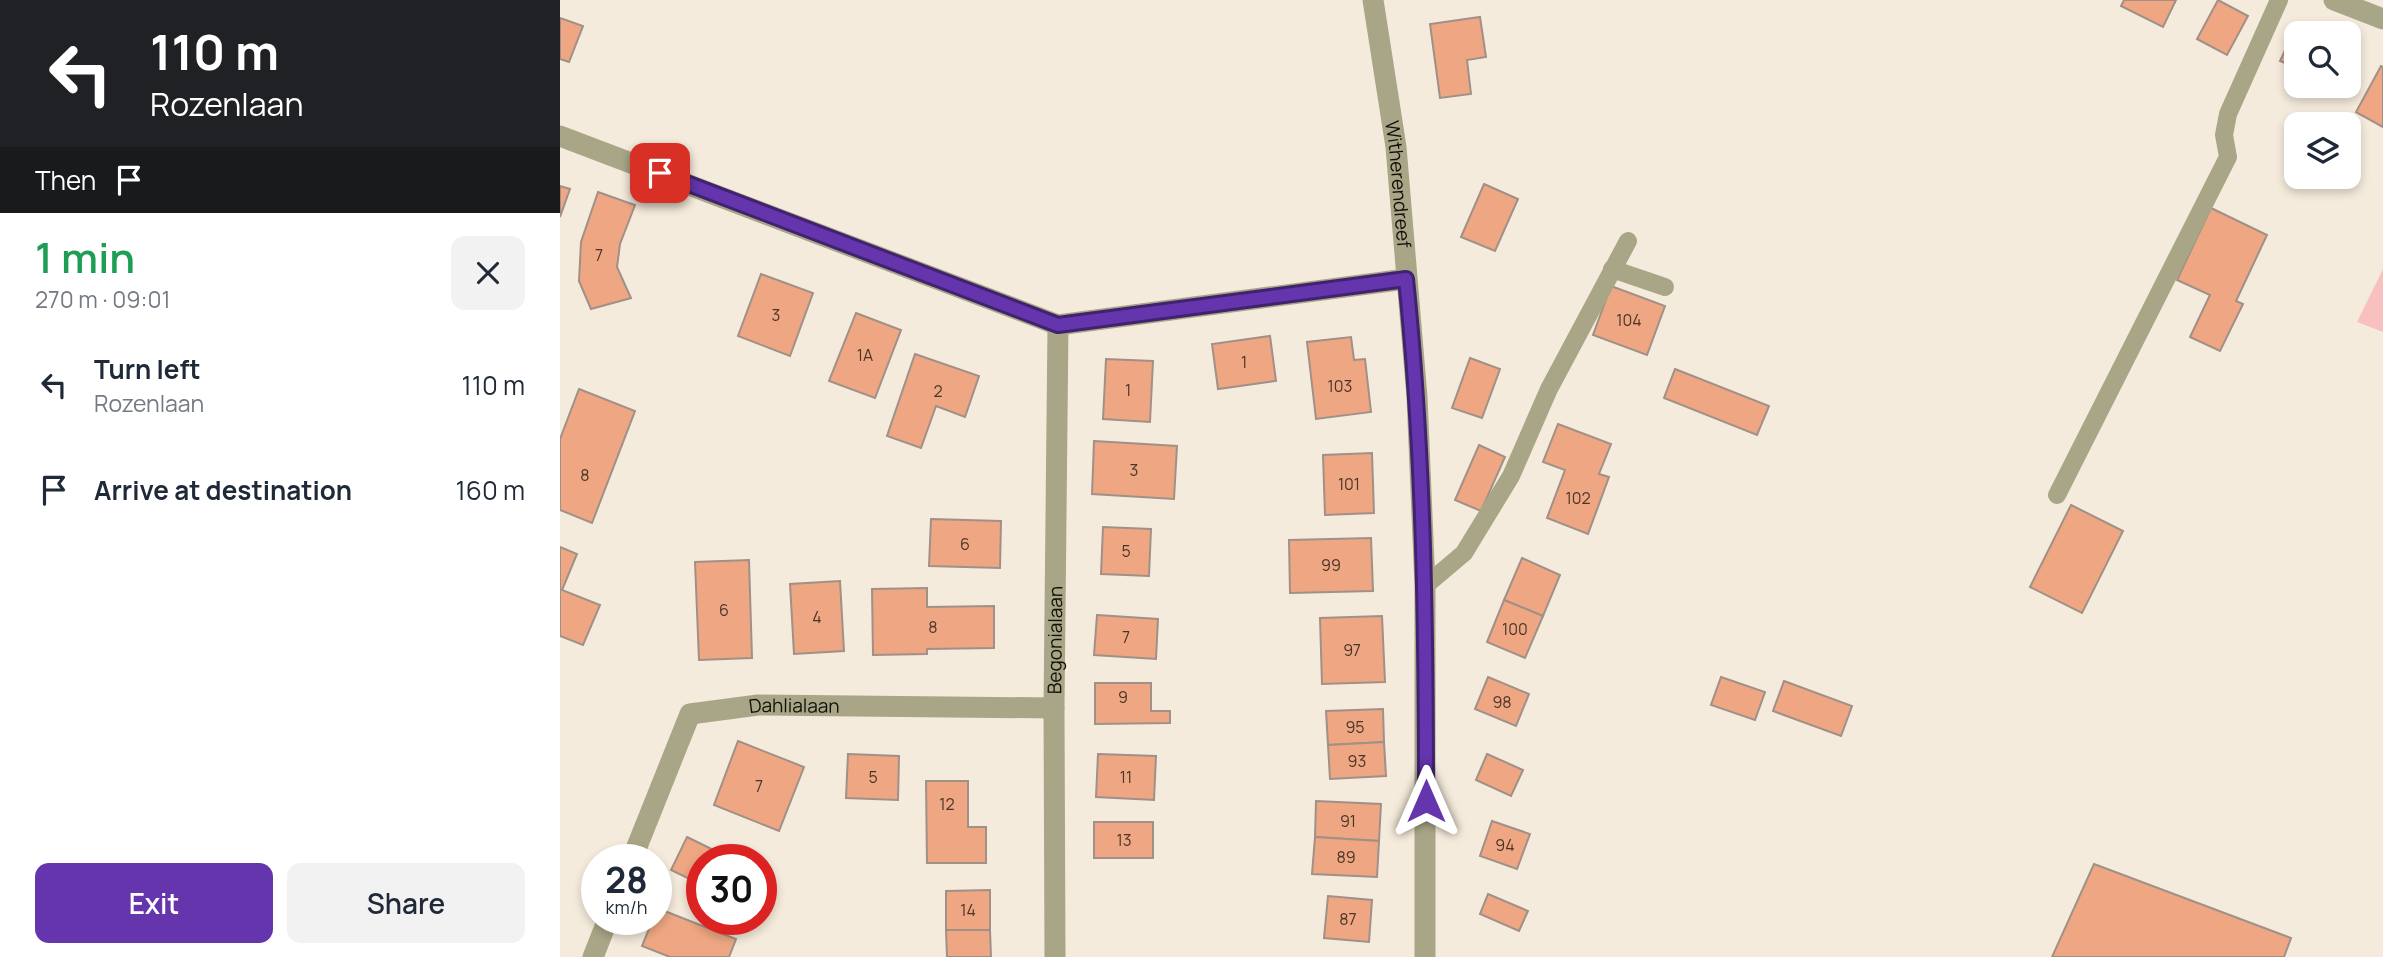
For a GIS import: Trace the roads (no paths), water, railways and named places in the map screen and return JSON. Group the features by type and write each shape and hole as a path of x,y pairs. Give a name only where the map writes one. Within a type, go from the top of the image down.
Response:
{"street":[{"name":"Witherendreef","path":"1373,0 1396,147 1417,397 1425,586 1424,957"},
{"path":"2334,0 2383,19"},
{"path":"560,136 1058,325 1406,279"},
{"name":"Begonialaan","path":"1055,957 1054,708 1058,325"},
{"name":"Dahlialaan","path":"638,844 690,714 758,705 1054,708"},
{"path":"593,957 602,935"}],"lane":[{"path":"2057,495 2228,157 2224,135 2228,114 2279,0"},
{"path":"1425,586 1464,553 1511,476 1549,389 1628,241"},
{"path":"1612,269 1665,287"}]}
